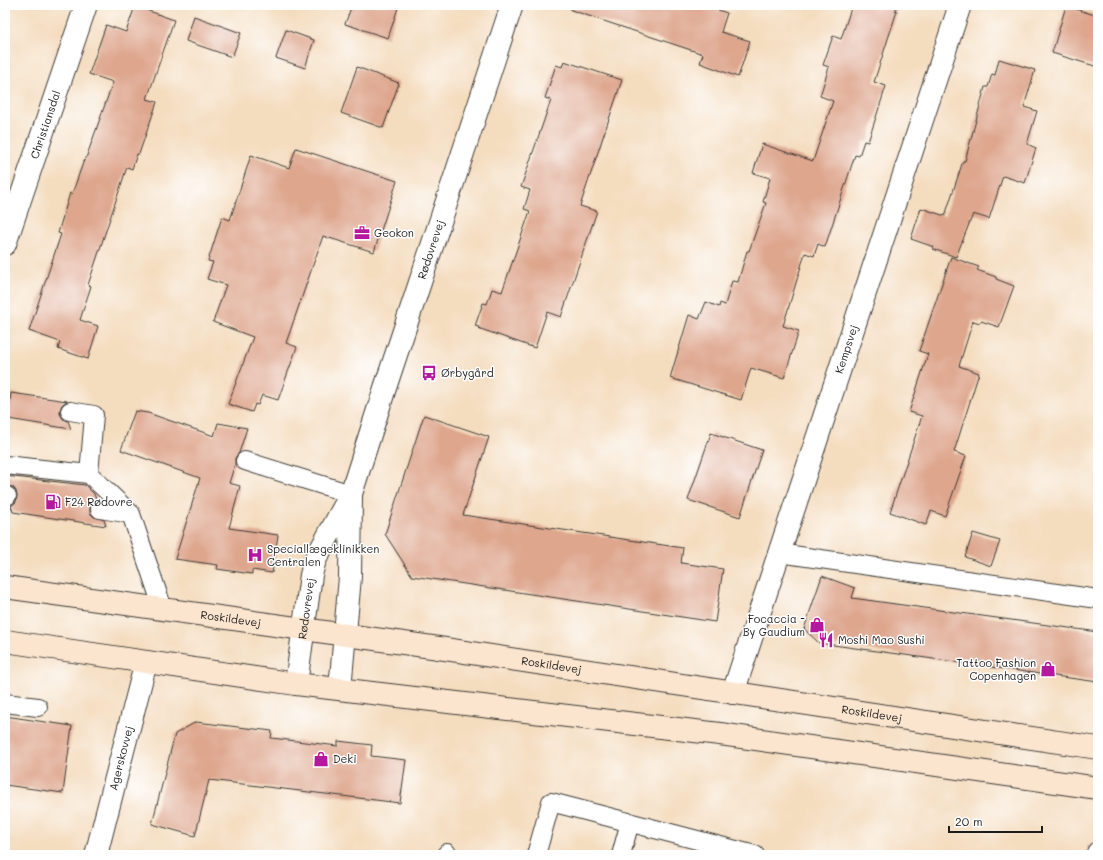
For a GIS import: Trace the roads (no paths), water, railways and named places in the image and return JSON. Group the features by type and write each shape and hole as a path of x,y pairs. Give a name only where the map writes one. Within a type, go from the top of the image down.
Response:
{"main road":[{"name":"Roskildevej","path":"5,587 345,634 1098,748"},
{"path":"5,640 296,684 720,734 1098,788"}],"street":[{"name":"Christiansdal","path":"5,244 86,5"},
{"name":"Rødovrevej","path":"296,684 311,575 315,560 351,494 512,5"},
{"name":"Kempsvej","path":"733,693 960,5"},
{"name":"Rødovrevej","path":"340,689 350,577 351,494"},
{"name":"Agerskovvej","path":"96,855 146,662"}],"lane":[{"path":"70,411 94,415 89,474"},
{"path":"244,461 351,494"},
{"path":"5,465 89,474 131,514 163,609"},
{"path":"100,509 131,514"},
{"path":"779,553 1098,599"},
{"path":"5,703 38,708"},
{"path":"536,855 551,802 755,855"},
{"path":"621,855 630,822"}],"place":[{"name":"Geokon","path":"362,233"},
{"name":"Ørbygård","path":"429,373"},
{"name":"F24 Rødovre","path":"53,502"},
{"name":"Speciallægeklinikken Centralen","path":"255,555"},
{"name":"Focaccia - By Gaudium","path":"817,625"},
{"name":"Moshi Mao Sushi","path":"826,640"},
{"name":"Tattoo Fashion Copenhagen","path":"1048,669"},
{"name":"Deki","path":"321,759"}]}
